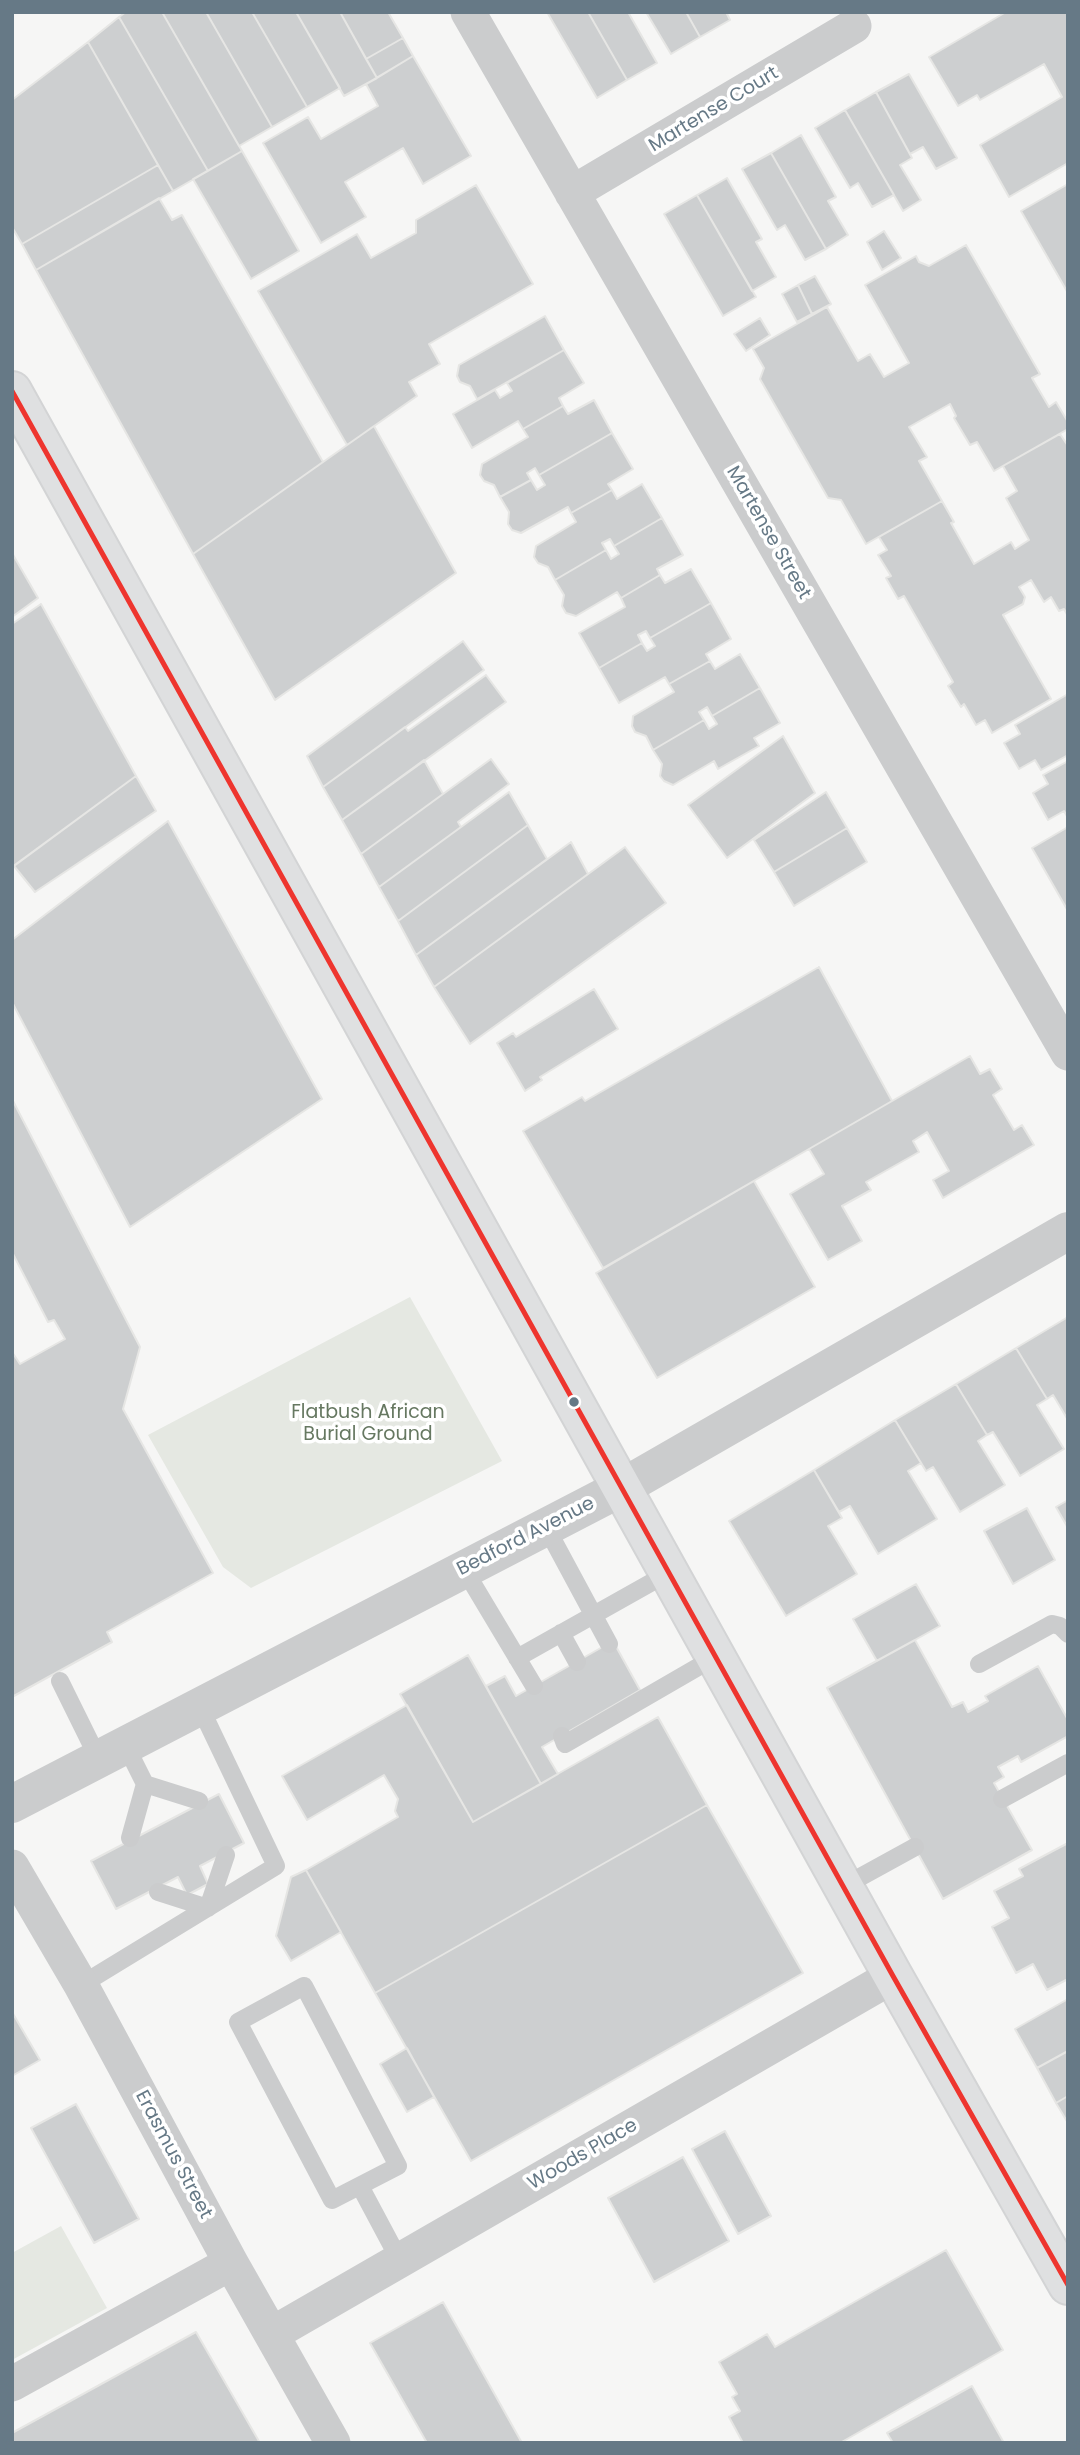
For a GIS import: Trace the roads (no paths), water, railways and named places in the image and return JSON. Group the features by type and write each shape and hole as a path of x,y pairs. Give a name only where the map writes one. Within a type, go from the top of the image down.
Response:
{"main road":[{"path":"12,391 893,1976 1068,2285"}],"street":[{"name":"Martense Street","path":"468,12 1068,1053"},
{"name":"Martense Court","path":"572,193 855,26"},
{"name":"Bedford Avenue","path":"12,1804 623,1487 1068,1231"},
{"name":"Erasmus Street","path":"12,1867 81,1985 231,2263 333,2443"},
{"name":"Woods Place","path":"272,2334 893,1976"},
{"path":"12,2384 231,2263"}],"lane":[{"path":"546,1527 609,1644"},
{"path":"464,1569 534,1686"},
{"path":"517,1658 670,1572"},
{"path":"979,1664 1052,1624 1060,1626 1068,1634"},
{"path":"561,1633 576,1662"},
{"path":"562,1736 565,1744 606,1715 717,1656"},
{"path":"60,1681 112,1753 145,1784 199,1801"},
{"path":"81,1985 276,1866 200,1707"},
{"path":"1002,1799 1068,1763"},
{"path":"130,1838 145,1784"},
{"path":"844,1886 915,1847"},
{"path":"208,1908 226,1855"},
{"path":"158,1892 208,1908"},
{"path":"304,1986 398,2166 360,2186 332,2200 237,2022 304,1986"},
{"path":"360,2186 400,2261"}],"park label":[{"name":"Flatbush African Burial Ground","path":"368,1424"}]}
